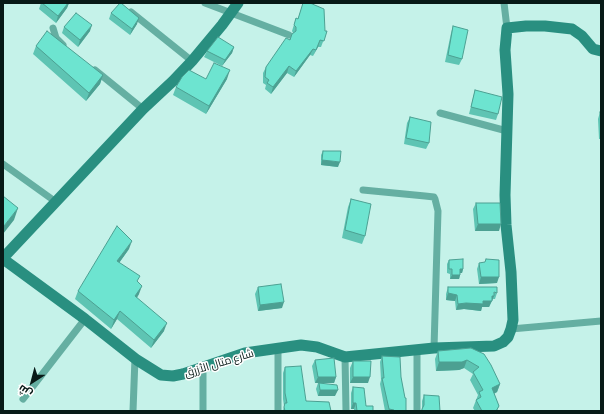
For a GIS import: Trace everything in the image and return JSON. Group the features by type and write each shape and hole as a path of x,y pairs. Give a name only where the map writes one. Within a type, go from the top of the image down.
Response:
{"street":[{"path":"205,3 234,7 288,35"},
{"path":"346,411 345,357 434,348 494,346 503,342 508,337 511,329 513,307 505,195 508,94 505,50 507,28 504,3"},
{"path":"125,7 192,61"},
{"path":"3,259 143,109 192,61 222,25 234,7"},
{"path":"507,28 526,26 572,28 593,48 601,51"},
{"path":"53,28 56,38 67,48"},
{"path":"92,67 143,109"},
{"path":"440,113 507,131"},
{"path":"3,164 56,202"},
{"path":"363,190 434,197 435,199 438,211 434,348"},
{"name":"شارع متال الأزرق","path":"3,259 151,370 161,375 178,375 244,353 301,345 317,347 345,357"},
{"path":"23,399 85,319"},
{"path":"511,329 601,321"},
{"path":"278,348 278,411"},
{"path":"417,350 417,411"},
{"path":"133,411 135,358"},
{"path":"202,367 203,411"}],"building":[{"path":"42,3 68,3 58,16"},
{"path":"120,3 139,18 132,29 111,13"},
{"path":"303,3 310,3 324,9 325,31 327,31 324,41 320,40 316,50 313,49 296,71 289,66 273,87 267,83 269,80 265,77 266,67 286,38 290,40 292,34 296,31 296,27 294,25 296,18 298,19"},
{"path":"76,13 92,25 80,40 64,27"},
{"path":"453,26 468,30 462,59 448,55"},
{"path":"47,31 103,75 89,93 36,46"},
{"path":"218,37 234,47 225,60 207,51"},
{"path":"214,63 230,70 209,106 176,87 182,77 189,70 206,79"},
{"path":"475,90 502,97 498,114 471,107"},
{"path":"410,117 431,122 429,143 406,138"},
{"path":"323,151 341,151 340,162 322,160"},
{"path":"3,196 18,208 4,226 3,225"},
{"path":"351,199 371,204 365,236 345,230"},
{"path":"476,203 500,203 501,224 478,224"},
{"path":"117,226 132,241 117,261 140,276 137,281 142,286 135,296 167,323 154,340 120,311 114,320 78,291"},
{"path":"463,259 463,269 460,269 460,275 452,275 452,269 449,269 449,260"},
{"path":"486,259 499,260 499,277 481,277 479,263 485,262"},
{"path":"281,284 284,302 260,305 258,287"},
{"path":"448,287 497,287 497,293 494,292 492,301 483,301 483,304 458,304 457,295 448,293"},
{"path":"471,348 484,354 500,384 492,388 499,406 496,411 482,411 476,400 481,397 479,392 483,390 473,372 479,367 467,360 462,362 439,362 438,351"},
{"path":"382,356 400,357 401,377 406,398 406,411 394,411 389,409 382,378 384,378"},
{"path":"334,358 336,377 318,377 315,360"},
{"path":"353,361 371,361 370,377 353,377"},
{"path":"301,366 306,401 329,402 331,411 285,411 285,403 287,403 285,393 285,367"},
{"path":"319,383 337,385 338,390 320,390"},
{"path":"353,387 364,388 366,406 373,406 373,411 357,411 356,403 353,403"},
{"path":"424,395 439,396 440,411 422,411 424,405"}]}
